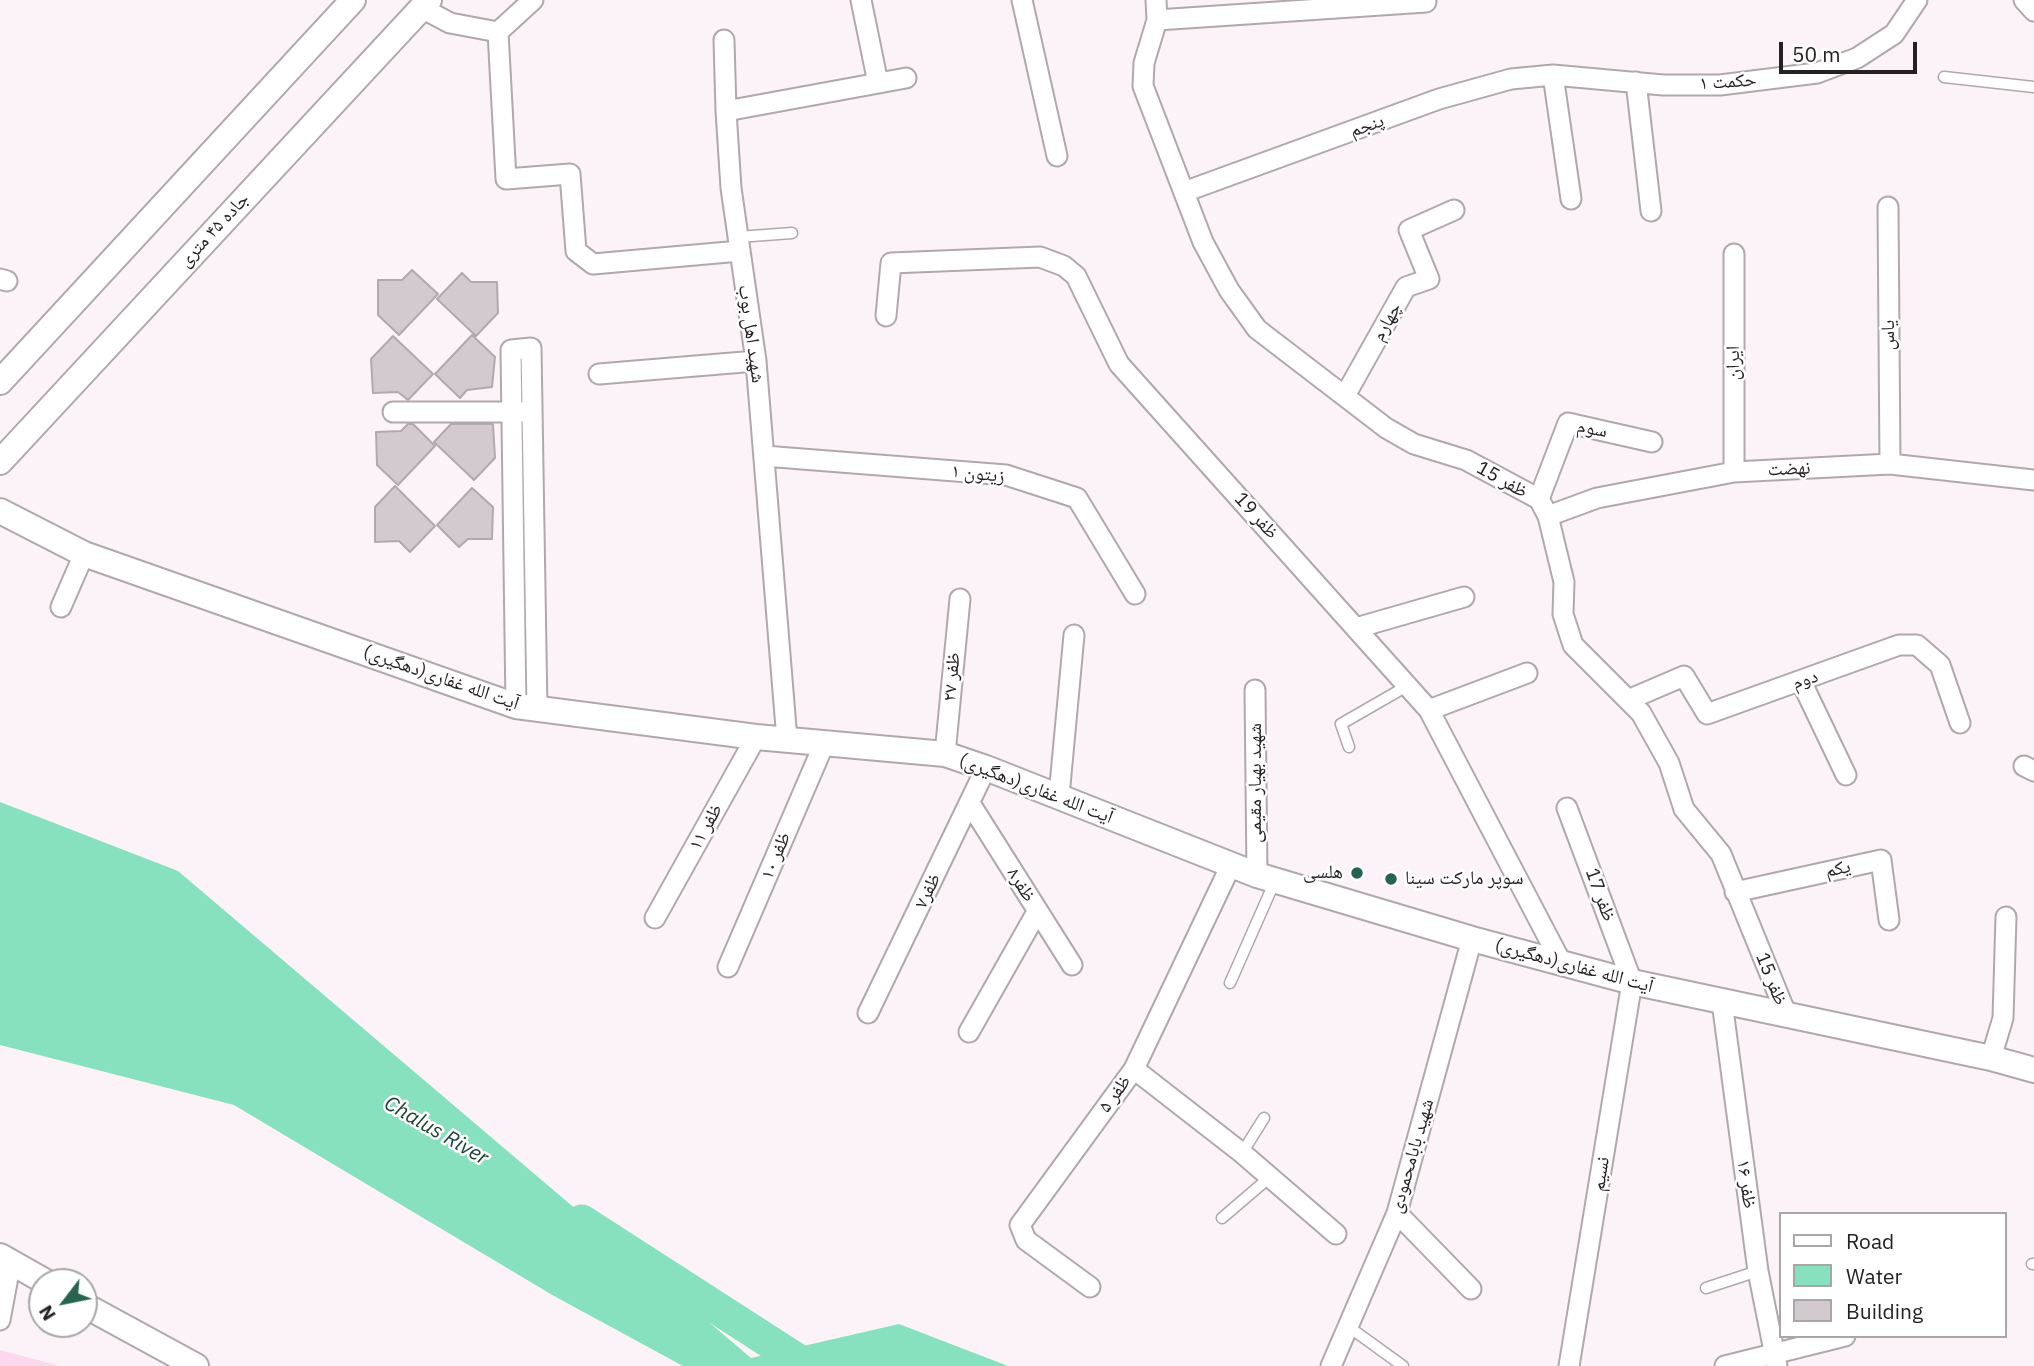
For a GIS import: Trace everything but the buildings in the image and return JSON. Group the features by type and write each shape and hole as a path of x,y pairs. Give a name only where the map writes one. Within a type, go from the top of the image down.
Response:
{"street":[{"path":"0,382 353,0"},
{"path":"498,32 533,0"},
{"path":"860,0 878,83"},
{"path":"1022,0 1057,156"},
{"name":"حکمت ۱","path":"1553,75 1720,85 1817,73 1857,58 1895,34 1917,0"},
{"path":"2024,0 2034,11"},
{"path":"1157,10 1426,2"},
{"path":"424,4 450,23 498,32"},
{"name":"جاده ۴۵ متری","path":"0,462 424,4"},
{"name":"ظفر 15","path":"1157,10 1144,63 1143,86 1203,242 1230,290 1257,329 1346,394 1386,428 1414,444 1466,460 1544,508 1564,582 1563,614 1573,645 1641,713 1669,763 1684,809 1721,853 1787,1016"},
{"path":"498,32 506,179 570,174 576,251 593,264 739,244"},
{"name":"شهید اهل بوب","path":"724,40 726,111 739,244 756,361 787,740"},
{"path":"1553,75 1571,199"},
{"name":"پنجم","path":"1184,192 1439,99 1511,79 1553,75"},
{"path":"726,111 906,78"},
{"path":"1636,82 1651,211"},
{"name":"یاس","path":"1888,207 1890,464"},
{"name":"چهارم","path":"1346,394 1406,287 1429,279 1409,230 1454,210"},
{"name":"ایران","path":"1734,254 1734,472"},
{"name":"ظفر 19","path":"886,316 891,263 1040,257 1064,266 1076,276 1119,364 1429,710 1562,964"},
{"path":"531,348 532,411 527,708 512,412 512,350 531,348"},
{"path":"599,374 756,361"},
{"path":"393,412 532,411"},
{"name":"سوم","path":"1544,508 1568,424 1653,442"},
{"name":"زیتون ۱","path":"764,456 1006,475 1077,498 1135,594"},
{"name":"نهضت","path":"1544,508 1734,472 1890,464 2034,480"},
{"name":"آیت الله غفاری(دهگیری)","path":"0,511 84,554 527,708 756,737 945,754 1266,878 1472,939 1632,982 1990,1058 2034,1070"},
{"path":"61,607 84,554"},
{"path":"1356,628 1464,597"},
{"name":"ظفر ۲۷","path":"945,754 960,599"},
{"path":"1059,796 1074,635"},
{"name":"دوم","path":"1628,700 1684,676 1707,714 1899,645 1917,645 1940,665 1960,723"},
{"path":"1429,710 1527,673"},
{"path":"1801,681 1846,775"},
{"name":"شهید بهیار مقیمی","path":"1255,690 1266,878"},
{"name":"ظفر ۱۱","path":"655,918 756,737"},
{"name":"ظفر ۱۰","path":"728,967 824,744"},
{"name":"ظفر۷","path":"867,1013 971,805 986,768"},
{"name":"ظفر۸","path":"971,805 1072,965"},
{"name":"ظفر 17","path":"1567,808 1632,982"},
{"name":"یکم","path":"1735,892 1881,860 1889,920"},
{"name":"ظفر ۵","path":"1090,1287 1026,1240 1020,1225 1134,1069 1231,865"},
{"path":"969,1032 1037,912"},
{"path":"1990,1058 2003,1018 2006,917"},
{"name":"شهید بابامحمودی","path":"1331,1366 1397,1213 1472,939"},
{"name":"نسیم","path":"1569,1366 1632,982"},
{"name":"ظفر ۱۶","path":"1722,1002 1758,1271 1775,1360"},
{"path":"1134,1069 1242,1153 1336,1234"},
{"path":"1397,1213 1471,1289"},
{"path":"0,1320 6,1259 28,1272"},
{"path":"98,1313 196,1366"},
{"path":"134,1335 153,1366"},
{"path":"1725,1366 1775,1360 1839,1338"}],"lane":[{"path":"1944,78 2034,87"},
{"path":"739,244 792,233"},
{"path":"1349,747 1340,724 1408,686"},
{"path":"1230,982 1266,878"},
{"path":"1242,1153 1264,1118"},
{"path":"1222,1218 1270,1177"},
{"path":"1706,1288 1758,1271"},
{"path":"1349,1327 1403,1366"}],"shaded area":[{"path":"0,1350 60,1366 0,1366"}],"water":[{"path":"0,802 178,871 751,1358 899,1324 1008,1366 683,1366 554,1296 234,1105 0,1045"}],"waterway":[{"name":"Chalus River","path":"582,1221 807,1366"}],"place":[{"name":"هلسی","path":"1357,873"},
{"name":"سوپر مارکت سینا","path":"1391,879"}]}
